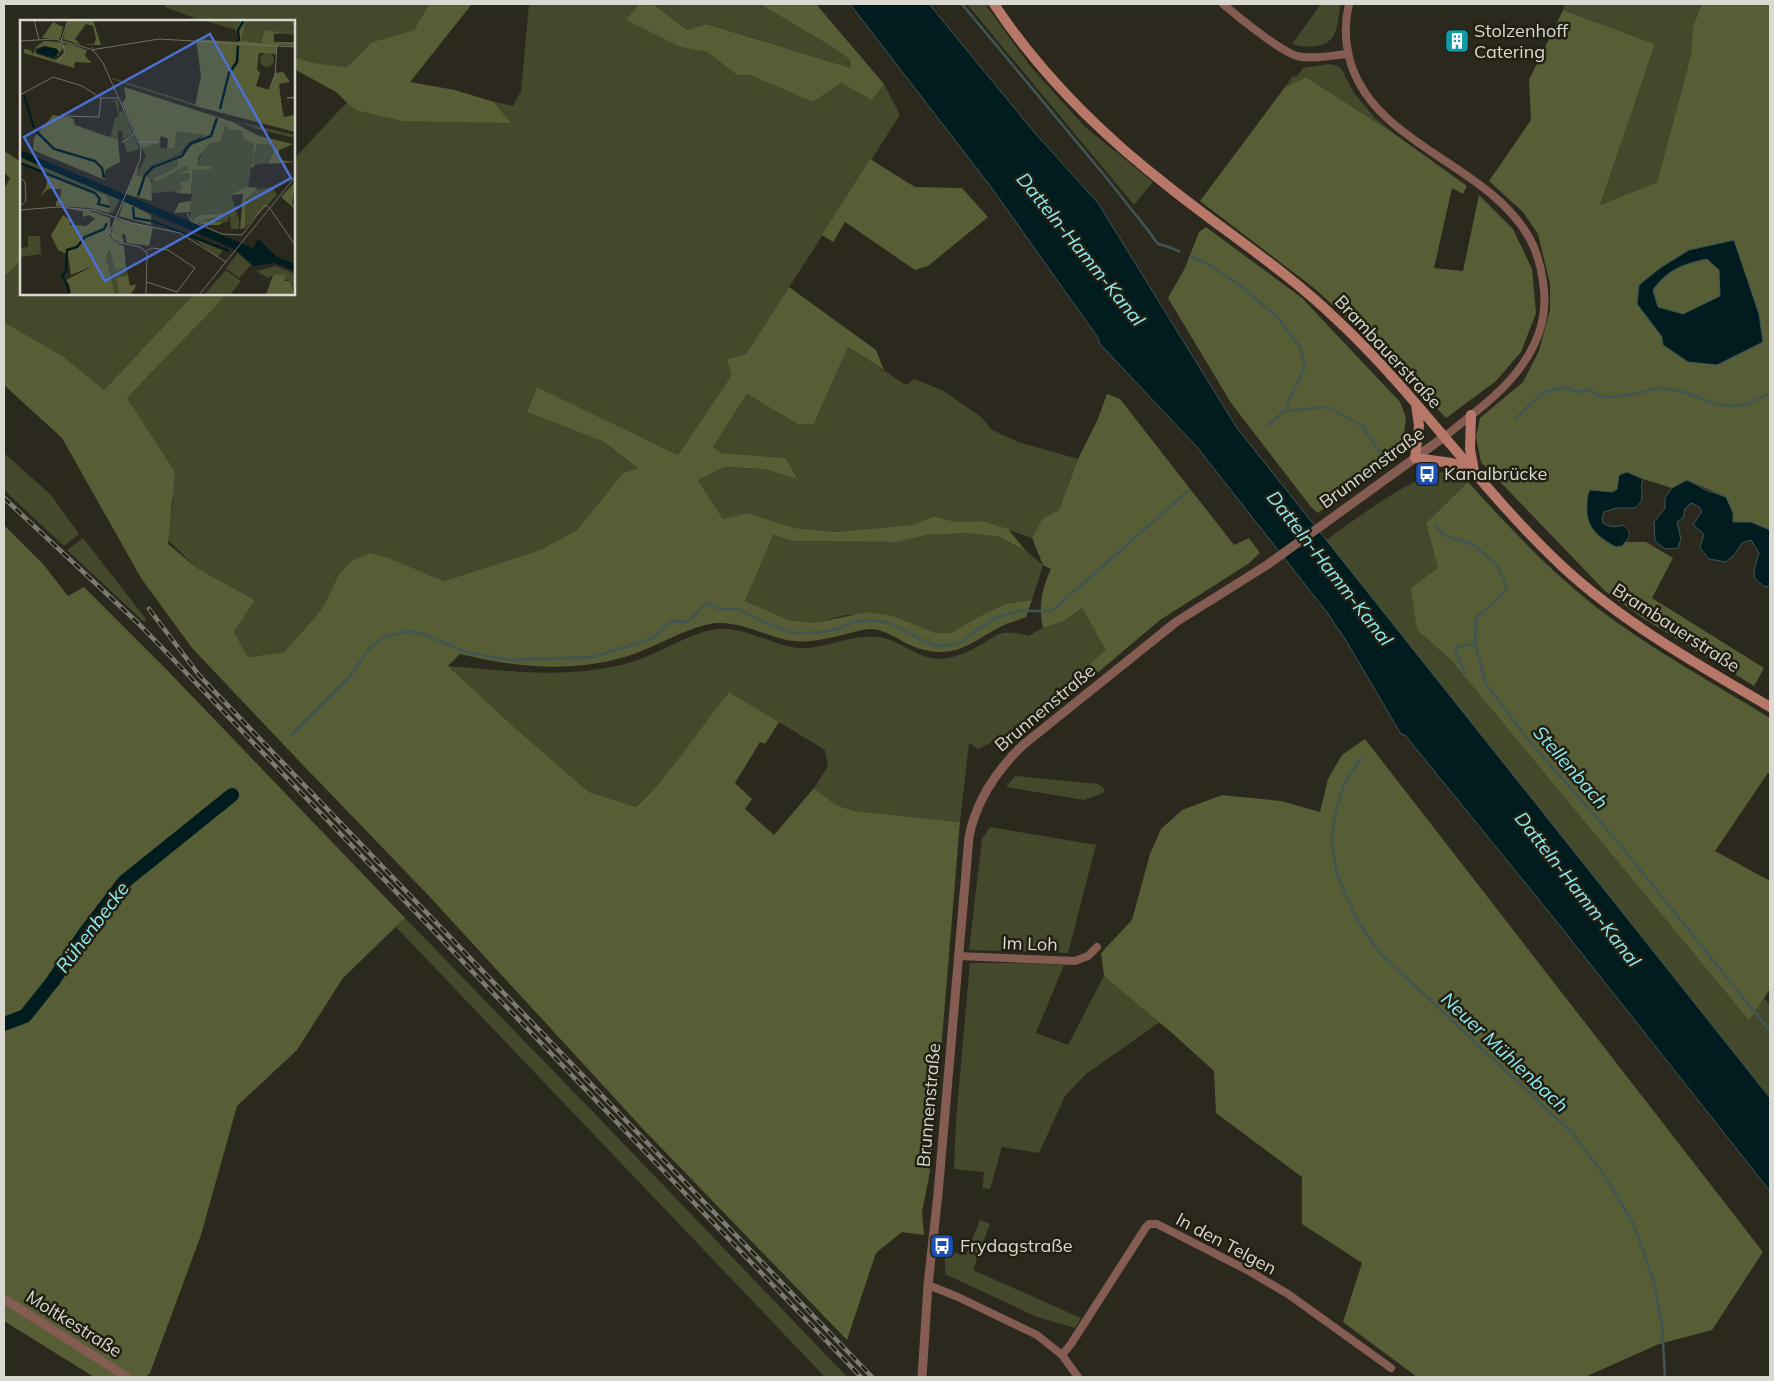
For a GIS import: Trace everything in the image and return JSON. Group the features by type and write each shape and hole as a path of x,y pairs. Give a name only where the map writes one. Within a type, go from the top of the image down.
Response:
{"main road":[{"name":"Brambauerstraße","path":"994,4 1052,80 1091,121 1129,156 1310,296 1368,350 1538,543 1581,583 1636,625 1770,707"},
{"path":"1416,403 1419,426 1415,458 1452,463 1474,472"},
{"path":"1471,415 1470,449 1474,472"}],"street":[{"path":"1223,4 1270,40 1294,54 1309,57 1348,54"},
{"path":"1349,4 1346,24 1348,54 1366,96 1393,123 1483,187 1499,201 1522,226 1530,239 1537,254 1541,270 1544,300 1541,328 1536,342 1522,366 1512,377 1444,437"},
{"name":"Brunnenstraße","path":"922,1377 928,1285 971,828 989,785 1003,766 1037,732 1176,622 1267,565 1444,437"},
{"name":"Im Loh","path":"958,956 1075,960 1088,956 1097,948"},
{"name":"In den Telgen","path":"1062,1355 1075,1338 1146,1227 1157,1224 1249,1271 1288,1294 1391,1368"},
{"path":"928,1285 958,1297 1037,1335 1062,1355 1078,1377"},
{"name":"Moltkestraße","path":"4,1299 127,1377"}],"green space":[{"path":"164,4 429,4 414,30 372,42 347,67 314,63 295,57 295,20 199,20 165,7"},
{"path":"429,4 472,4 410,82 455,90 494,102 511,123 403,121 355,110 336,92 295,70 295,57 314,63 347,67 372,42 414,30"},
{"path":"529,4 639,4 626,20 680,47 707,52 737,75 750,75 813,102 841,83 872,100 884,84 900,115 746,354 727,359 731,376 678,455 537,387 527,412 604,442 638,468 623,473 577,530 540,550 444,581 385,557 369,553 339,574 322,609 284,652 248,657 234,632 255,600 197,568 168,540 173,500 140,420 127,398 225,295 295,295 295,158 347,102 355,110 510,122 494,102 513,106 521,91"},
{"path":"639,4 653,4 687,30 707,24 851,68 850,60 834,48 760,4 816,4 884,84 872,100 841,83 813,102 750,75 737,75 707,52 680,47 626,20"},
{"path":"653,4 760,4 834,48 850,60 851,68 708,24 687,30"},
{"path":"967,4 985,4 1031,67 1084,126 1153,182 1134,205"},
{"path":"1321,4 1341,4 1337,27 1331,40 1321,45 1309,47 1292,44"},
{"path":"1565,4 1702,4 1693,26 1691,55 1657,182 1600,205 1655,44 1563,10"},
{"path":"1702,4 1770,4 1770,530 1751,522 1733,522 1733,513 1726,497 1687,480 1672,488 1635,475 1613,492 1590,490 1587,499 1587,513 1592,527 1608,541 1622,546 1625,542 1646,542 1673,558 1652,598 1764,668 1754,686 1641,617 1605,591 1481,462 1476,437 1480,418 1523,382 1539,351 1550,310 1550,284 1538,234 1523,212 1489,181 1531,120 1529,80 1563,10 1655,44 1600,205 1657,182 1691,55 1693,26","holes":["1734,241 1717,365 1663,345 1662,337 1653,324 1639,285 1660,268 1689,250"]},
{"path":"1329,64 1338,66 1342,70 1354,93 1375,118 1396,135 1306,77 1285,87 1293,76 1296,77 1303,68"},
{"path":"1306,77 1396,135 1467,186 1463,194 1452,188 1434,268 1463,271 1479,195 1513,229 1532,269 1536,313 1521,352 1496,381 1446,418 1385,353 1314,288 1200,201 1285,87"},
{"path":"4,151 20,161 20,262 4,277 4,189 10,178 4,173"},
{"path":"870,159 915,187 962,188 988,217 928,266 915,270 845,222 833,242 822,235"},
{"path":"1206,227 1302,298 1400,402 1406,418 1402,449 1318,513 1311,507 1231,403 1168,298 1185,268 1199,232"},
{"path":"1707,259 1719,270 1721,296 1683,314 1658,307 1652,290 1664,277 1683,265"},
{"path":"20,262 20,295 193,295 104,390 64,357 4,322 4,277"},
{"path":"789,287 876,350 884,370 848,347 814,424 799,425 747,394 713,447 722,453 786,458 798,479 764,469 725,467 698,480 723,519 747,513 795,528 836,532 912,525 934,516 956,522 983,521 1008,529 1026,551 1000,537 967,533 927,535 897,542 792,541 773,535 745,601 789,620 814,623 868,612 893,616 936,633 951,633 1005,604 1032,600 1026,617 1001,626 962,648 943,652 933,652 915,647 885,632 872,629 824,639 802,641 787,640 752,629 726,623 717,623 695,628 636,653 605,662 563,667 522,665 460,654 448,666 514,727 589,792 636,807 673,766 729,692 779,722 765,744 760,742 735,783 752,799 745,809 774,835 814,788 836,805 854,811 960,822 930,1171 922,1212 924,1235 902,1232 876,1253 847,1340 644,1130 429,896 192,648 141,578 62,438 4,385 4,322 64,357 104,390 193,295 225,295 127,398 175,472 168,544 197,568 255,600 234,632 248,657 284,652 322,609 339,574 352,561 369,553 386,557 444,581 540,550 577,530 623,473 638,468 604,442 527,412 537,387 678,455 731,376 727,359 746,354"},
{"path":"848,347 906,385 914,379 942,390 981,417 992,430 1018,442 1078,459 1059,510 1042,519 1032,538 983,521 956,522 934,516 912,525 836,532 795,528 747,513 723,519 698,480 725,467 764,469 798,478 786,458 722,453 713,447 747,394 799,425 814,424"},
{"path":"1107,394 1120,399 1234,545 1249,538 1260,553 1248,564 1160,620 1057,707 1050,706 1052,698 1106,650 1082,608 1064,621 1043,628 1042,598 1045,583 1051,569 1043,565 1032,538 1042,519 1059,510 1078,459 1097,421"},
{"path":"4,453 51,495 79,534 64,546 4,490"},
{"path":"1442,472 1468,482 1426,523 1438,568 1417,630 1452,661 1770,1005 1770,1098 1326,540 1397,491 1428,476"},
{"path":"1468,482 1512,530 1592,604 1657,649 1770,718 1770,773 1768,773 1715,851 1770,881 1770,989 1749,1020 1452,661 1417,630 1411,588 1438,568 1426,523"},
{"path":"4,525 43,564 68,596 84,587 167,670 405,918 343,978 297,1050 237,1106 201,1235 150,1373 146,1377 94,1377 4,1321"},
{"path":"967,533 1000,537 1026,551 1043,565 1032,600 1005,604 951,633 936,633 893,616 846,615 814,623 789,620 745,601 772,535 792,541 897,542 927,535"},
{"path":"83,538 146,619 144,622 67,550"},
{"path":"1082,608 1107,650 1052,698 1016,735 1004,741 994,741 978,749 969,743 960,822 854,811 836,805 814,788 828,766 825,750 729,692 672,769 636,807 589,792 514,727 448,666 559,673 603,669 637,660 694,635 717,629 737,630 798,648 809,648 862,637 884,638 918,654 940,659 964,653 999,634 1014,633 1028,636 1043,628 1064,621"},
{"path":"1365,739 1763,1252 1712,1330 1659,1344 1585,1377 1417,1377 1343,1322 1362,1263 1302,1224 1302,1177 1216,1113 1214,1071 1104,976 1101,953 1132,920 1150,854 1161,829 1182,810 1222,795 1281,801 1320,812 1328,779 1342,755"},
{"path":"1015,776 1098,784 1105,789 1103,793 1084,800 1006,787"},
{"path":"990,827 1096,845 1068,953 969,950 982,839"},
{"path":"405,918 847,1377 825,1377 396,927"},
{"path":"970,963 1064,965 1036,1033 1068,1045 1104,976 1160,1022 1086,1074 1065,1096 1039,1153 1002,1147 990,1189 983,1188 980,1220 984,1172 954,1169 956,1120"},
{"path":"980,1220 990,1224 973,1270 1081,1318 1075,1328 1037,1317 945,1274 945,1251 966,1255"}],"water":[{"name":"Datteln-Hamm-Kanal","path":"850,4 929,4 1034,132 1098,203 1237,428 1770,1098 1770,1191 1557,922 1405,735 1401,734 1345,639 1326,611 1197,447 1099,343 1099,339 991,187"},
{"path":"1734,240 1759,314 1763,342 1717,365 1688,362 1663,345 1662,337 1637,304 1639,285 1660,268 1689,250","holes":["1707,259 1719,270 1720,296 1683,314 1658,307 1653,290 1664,277 1676,269"]},
{"path":"1627,472 1643,479 1641,487 1642,497 1635,508 1616,508 1604,512 1603,523 1612,527 1622,525 1628,530 1628,538 1622,546 1616,547 1599,536 1591,526 1587,513 1587,498 1590,490 1613,492 1617,489 1619,475"},
{"path":"1687,480 1706,490 1726,497 1733,513 1733,522 1751,522 1770,530 1770,586 1765,587 1755,579 1754,570 1759,553 1751,540 1742,543 1735,554 1726,562 1709,559 1700,548 1704,534 1693,525 1702,511 1698,506 1691,503 1685,509 1683,518 1677,522 1681,539 1678,548 1665,549 1655,541 1654,522 1665,508 1665,498 1672,488"}],"waterway":[{"path":"962,4 1105,176 1158,244 1179,251"},
{"path":"1192,257 1206,263 1241,286 1278,318 1300,347 1305,367 1284,411 1268,425"},
{"path":"1516,418 1542,393 1564,387 1577,392 1591,390 1596,395 1609,397 1635,394 1657,388 1681,391 1716,404 1735,406 1750,403 1770,393"},
{"name":"Stellenbach","path":"1284,411 1328,407 1362,426 1382,455"},
{"path":"291,735 350,676 369,649 382,638 410,631 420,633 466,652 509,660 593,657 653,638 673,621 685,622 690,620 706,603 719,609 738,609 792,633 822,632 838,629 854,622 871,620 890,623 935,645 946,646 961,642 993,619 1019,611 1052,611 1189,490"},
{"name":"Stellenbach","path":"1435,524 1443,535 1474,545 1497,565 1507,588 1493,604 1476,617 1475,643 1486,684 1531,743 1612,835 1770,1031"},
{"path":"1465,672 1455,648 1475,643"},
{"name":"Neuer Mühlenbach","path":"1361,758 1344,784 1335,814 1332,839 1336,872 1357,920 1380,953 1572,1133 1603,1173 1633,1223 1653,1279 1662,1325 1665,1377"},
{"name":"Rühenbecke","path":"4,1024 25,1016 53,981 85,933 124,882 232,795"}],"railway":[{"path":"4,498 138,623 861,1377"},
{"path":"149,609 199,675 213,690 872,1377"}],"place":[{"name":"Stolzenhoff Catering","path":"1457,41"},
{"name":"Kanalbrücke","path":"1427,474"},
{"name":"Frydagstraße","path":"942,1246"}]}
